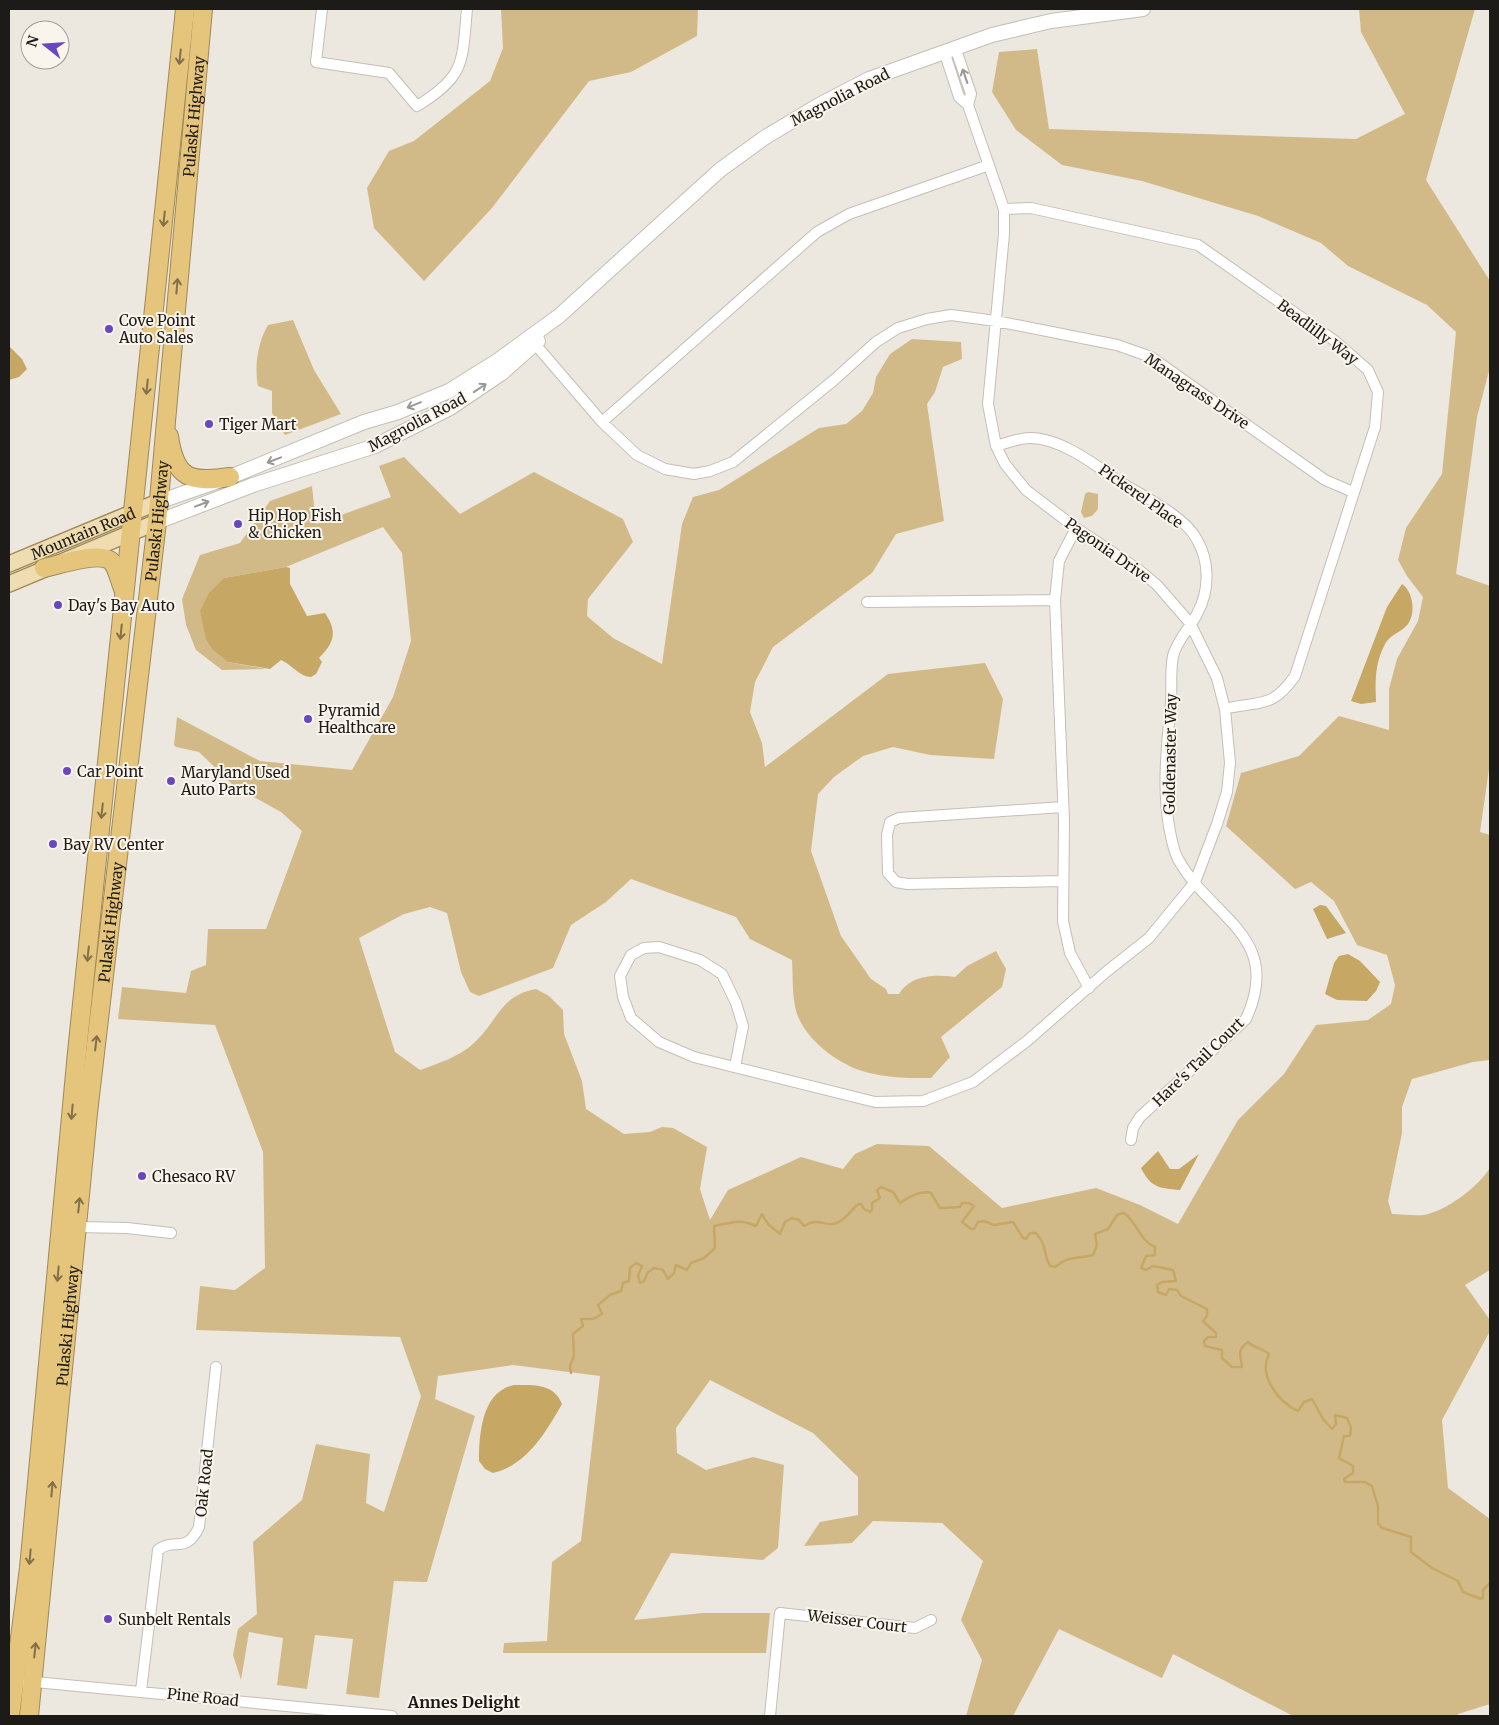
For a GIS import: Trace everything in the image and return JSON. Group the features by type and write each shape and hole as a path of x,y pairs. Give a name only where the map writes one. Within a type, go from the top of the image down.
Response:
{"highway":[{"name":"Pulaski Highway","path":"10,1716 29,1568 77,1052 186,9"},
{"name":"Pulaski Highway","path":"28,1716 88,1113 157,522 166,401 203,9"},
{"path":"166,401 171,451 180,470 195,480 230,477"},
{"path":"44,568 94,556 104,557 114,566 125,594"},
{"path":"108,763 130,764"}],"main road":[{"name":"Magnolia Road","path":"158,502 230,477 364,422 398,412 449,391 550,323 720,170 764,138 819,105 869,79 992,35 1051,22 1143,9"},
{"name":"Magnolia Road","path":"157,522 253,485 375,446 450,408 502,373 572,311 611,268"},
{"name":"Mountain Road","path":"9,564 158,502"},
{"name":"Mountain Road","path":"9,584 157,522"}],"street":[{"path":"322,9 316,62 384,71 393,77 417,106 453,78 459,70 463,59 467,9"},
{"name":"Pagonia Drive","path":"735,1067 875,1102 923,1101 973,1082 1027,1041 1106,972 1149,938 1195,882 1208,852 1227,792 1230,763 1225,709 1217,678 1190,623 1157,586 1139,570 1040,502 1016,480 996,446 988,404 1004,234 1004,209 968,105 959,96 949,49"},
{"path":"602,422 817,232 857,211 989,165"},
{"name":"Beadlilly Way","path":"1004,209 1031,208 1198,245 1335,341 1368,370 1378,392 1375,427 1353,492 1333,563 1295,676 1285,692 1275,699 1255,705 1225,709"},
{"name":"Managrass Drive","path":"535,344 602,422 637,455 665,469 694,474 710,471 733,462 834,380 876,342 898,328 926,318 952,316 996,321 1117,345 1151,357 1326,480 1353,492"},
{"name":"Pickerel Place","path":"996,446 1030,438 1045,440 1070,451 1165,509 1184,525 1195,536 1203,553 1207,568 1206,587 1197,615 1190,623"},
{"path":"1076,528 1059,561 1055,600 1063,807 1063,921 1070,953 1089,988"},
{"path":"867,602 1055,600"},
{"name":"Goldenaster Way","path":"1190,623 1173,656 1167,734 1167,790 1168,825 1177,858 1195,882"},
{"path":"1063,807 899,818 890,822 887,835 888,873 896,882 907,884 1063,881"},
{"name":"Hare's Tail Court","path":"1131,1140 1133,1128 1140,1117 1246,1019 1253,1003 1258,983 1257,965 1252,950 1242,934 1195,882"},
{"path":"659,947 700,960 722,974 736,1002 743,1026 735,1067 694,1057 659,1042 631,1018 623,997 620,976 631,955 644,948 659,947"},
{"path":"77,1227 127,1228 170,1233"},
{"name":"Oak Road","path":"141,1691 158,1550 164,1546 178,1546 189,1542 199,1527 216,1366"},
{"name":"Weisser Court","path":"770,1716 780,1613 915,1628 931,1620"},
{"name":"Pine Road","path":"14,1680 392,1716"},
{"path":"274,1716 275,1704"}],"shaded area":[{"path":"501,9 698,9 697,36 631,72 589,81 492,208 424,281 374,228 367,188 389,151 414,141 490,81 503,48"},
{"path":"1359,9 1475,9 1426,180 1490,281 1490,367 1477,417 1456,574 1490,586 1490,762 1480,832 1490,835 1490,1060 1473,1062 1412,1079 1402,1107 1402,1133 1388,1201 1392,1214 1424,1215 1433,1213 1470,1190 1490,1168 1490,1270 1465,1285 1490,1320 1490,1331 1442,1420 1448,1488 1490,1519 1490,1704 1458,1714 1458,1716 1293,1716 1173,1654 1162,1678 1059,1629 1013,1716 966,1716 982,1660 961,1620 983,1561 942,1523 873,1521 852,1543 804,1546 820,1522 858,1515 858,1477 813,1433 710,1380 676,1428 677,1453 706,1470 753,1457 784,1465 778,1548 763,1560 671,1553 634,1620 703,1613 770,1613 766,1653 503,1653 504,1643 547,1641 552,1562 581,1541 600,1376 513,1365 438,1376 435,1399 475,1416 427,1582 394,1581 379,1698 346,1694 353,1639 315,1635 307,1689 277,1685 283,1638 249,1632 241,1680 233,1655 238,1629 257,1614 253,1542 302,1500 316,1444 370,1454 366,1503 384,1512 421,1396 400,1337 196,1330 200,1286 235,1290 265,1268 263,1152 215,1025 118,1019 122,987 186,993 191,971 206,965 208,929 266,929 302,831 281,812 234,786 199,752 176,747 174,745 177,717 260,761 352,770 393,697 411,641 402,553 383,527 286,567 224,578 228,662 266,669 222,670 196,650 186,625 182,599 200,555 240,543 270,501 312,486 316,524 391,497 379,466 404,457 460,514 534,472 623,519 633,542 588,599 587,616 613,638 662,664 682,524 693,497 719,490 819,428 846,424 862,411 873,393 876,377 890,354 912,339 961,342 962,359 943,367 935,392 927,404 944,521 896,534 872,573 773,647 755,682 750,712 762,743 765,767 888,674 985,663 1003,699 994,759 930,755 893,747 863,756 834,777 818,794 811,851 841,936 871,979 886,989 888,994 899,994 916,979 931,976 955,977 967,966 996,951 1006,969 1002,987 941,1037 950,1057 931,1078 879,1075 862,1071 840,1061 811,1037 798,1017 793,995 792,960 750,939 736,917 631,879 606,902 571,925 553,968 479,996 470,992 461,972 447,913 430,907 404,914 359,938 395,1052 420,1070 448,1059 468,1048 482,1034 500,1010 514,997 536,989 549,996 563,1010 564,1034 582,1081 586,1109 624,1134 650,1132 662,1127 673,1128 707,1147 700,1189 710,1220 728,1190 801,1157 843,1169 855,1154 877,1144 929,1146 1002,1208 1096,1188 1140,1205 1178,1224 1238,1120 1284,1074 1316,1025 1368,1020 1391,1004 1395,985 1387,955 1357,945 1334,901 1311,882 1295,889 1226,826 1241,773 1299,756 1339,716 1389,730 1389,689 1397,659 1418,621 1423,597 1407,576 1398,560 1406,528 1442,474 1456,332 1427,305 1348,266 1321,243 1258,216 1142,181 1062,165 1016,130 992,92 999,52 1037,49 1049,129 1356,139 1405,114 1361,32"},
{"path":"293,320 314,370 341,414 285,435 272,413 272,391 258,386 257,362 259,346 268,325"},
{"path":"9,346 22,359 27,369 19,377 9,380"},
{"path":"1088,492 1098,494 1098,509 1092,516 1084,518 1081,512 1085,494"},
{"path":"286,567 290,568 290,584 307,616 325,613 332,626 331,642 319,658 322,662 316,674 311,677 303,675 281,660 270,669 228,662 212,649 206,639 200,611 209,593 224,578"},
{"path":"1402,584 1406,587 1411,597 1412,614 1408,624 1389,638 1379,658 1376,672 1376,702 1361,704 1351,701 1387,607"},
{"path":"1320,905 1326,906 1346,933 1327,939 1313,909"},
{"path":"1348,954 1360,961 1380,982 1376,991 1367,1001 1337,1000 1325,994 1334,963 1339,956"},
{"path":"1158,1151 1170,1169 1179,1169 1199,1154 1180,1190 1156,1186 1148,1180 1141,1168"},
{"path":"514,1385 535,1385 548,1389 554,1392 562,1404 542,1436 526,1455 505,1469 493,1473 485,1469 479,1461 484,1415 495,1396 503,1389"}],"waterway":[{"path":"571,1373 570,1366 574,1356 573,1334 583,1326 581,1319 593,1319 602,1314 598,1305 610,1295 621,1291 623,1283 629,1281 630,1268 636,1263 642,1266 638,1276 640,1283 644,1281 648,1272 654,1268 663,1270 668,1279 674,1273 676,1265 687,1270 691,1263 704,1258 715,1248 714,1226 740,1222 756,1226 762,1214 768,1224 780,1234 785,1222 792,1218 799,1220 804,1226 814,1222 834,1224 846,1217 857,1205 861,1204 864,1209 870,1212 872,1210 872,1203 880,1198 877,1190 881,1187 893,1192 900,1203 907,1198 927,1192 931,1193 940,1208 960,1207 962,1203 969,1203 974,1206 962,1222 971,1229 974,1229 978,1222 984,1221 994,1225 1013,1222 1023,1238 1026,1239 1030,1233 1036,1233 1043,1243 1050,1266 1055,1267 1069,1259 1093,1255 1097,1245 1095,1234 1108,1229 1117,1215 1124,1213 1142,1236 1155,1247 1155,1255 1146,1256 1141,1268 1146,1270 1153,1266 1173,1270 1176,1281 1162,1282 1157,1285 1158,1292 1166,1295 1169,1289 1177,1290 1181,1296 1207,1309 1207,1316 1203,1321 1216,1333 1216,1337 1208,1337 1204,1341 1205,1346 1222,1350 1222,1358 1232,1367 1242,1367 1241,1351 1248,1342 1264,1350 1269,1354 1266,1362 1268,1379 1277,1395 1283,1401 1298,1411 1304,1402 1312,1399 1323,1419 1332,1429 1336,1424 1335,1415 1347,1418 1351,1428 1350,1436 1344,1436 1339,1458 1353,1466 1353,1473 1344,1479 1345,1482 1365,1482 1372,1486 1378,1506 1378,1523 1382,1528 1411,1537 1411,1552 1432,1568 1458,1581 1463,1592 1481,1599 1483,1597 1483,1590 1490,1583"}],"place":[{"name":"Cove Point Auto Sales","path":"109,329"},
{"name":"Tiger Mart","path":"209,424"},
{"name":"Hip Hop Fish & Chicken","path":"238,524"},
{"name":"Day's Bay Auto","path":"58,605"},
{"name":"Pyramid Healthcare","path":"308,719"},
{"name":"Car Point","path":"67,771"},
{"name":"Maryland Used Auto Parts","path":"171,781"},
{"name":"Bay RV Center","path":"53,844"},
{"name":"Chesaco RV","path":"142,1176"},
{"name":"Sunbelt Rentals","path":"108,1619"}],"district":[{"name":"Annes Delight","path":"464,1702"}]}
